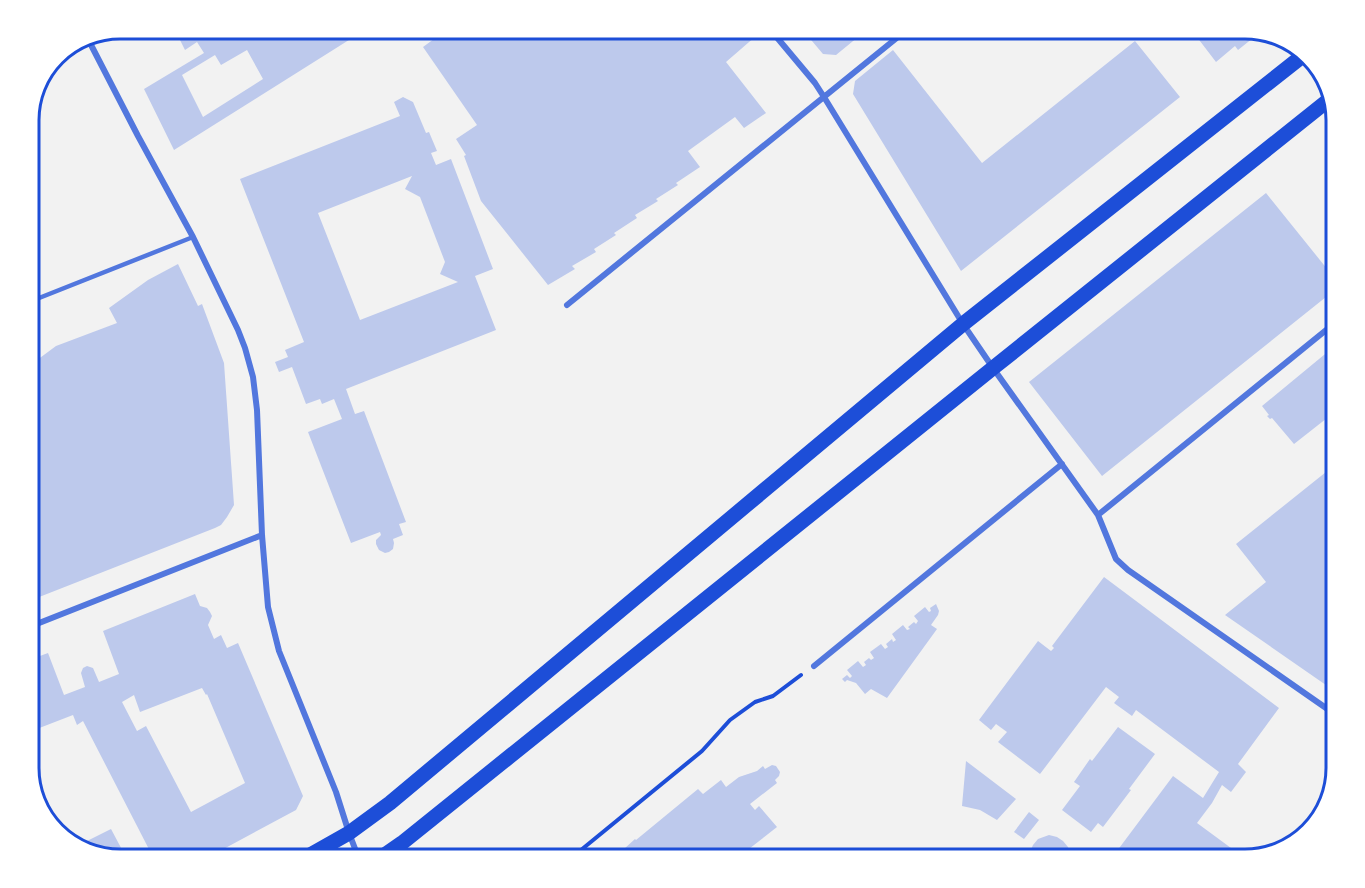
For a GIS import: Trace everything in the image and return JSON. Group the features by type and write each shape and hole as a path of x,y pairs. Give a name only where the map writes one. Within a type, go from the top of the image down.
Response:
{"main road":[{"path":"322,849 349,833 390,803 963,324 1298,59"},
{"path":"394,849 1324,104"}],"street":[{"path":"779,39 815,83 963,324 1098,515 1120,564 1326,708"},
{"path":"567,305 896,39"},
{"path":"91,44 194,237 245,348 257,410 262,535 268,607 273,631 336,792 355,849"},
{"path":"1098,515 1326,330"},
{"path":"814,666 1062,464"},
{"path":"39,623 262,535"}],"lane":[{"path":"39,298 194,237"}],"path":[{"path":"583,849 702,752 730,720 755,702 773,696 814,666"}],"building":[{"path":"180,39 351,39 174,150 144,89 204,53 197,42 185,50","holes":["247,50 263,79 203,117 182,75 215,55 221,65"]},
{"path":"434,39 753,39 726,62 766,113 744,128 735,117 688,151 700,167 656,199 658,201 635,215 637,218 594,249 596,252 572,266 575,269 548,285 481,201 464,156 466,155 456,139 477,125 423,47"},
{"path":"810,39 856,39 836,55 823,54"},
{"path":"1198,39 1251,40 1238,50 1235,46 1216,62"},
{"path":"1135,41 1180,97 961,271 853,94 855,81 893,50 982,163"},
{"path":"403,97 413,102 426,133 429,132 437,151 431,153 436,165 451,159 493,269 475,276 496,330 346,389 355,414 364,411 406,522 399,524 403,535 393,539 393,549 385,553 379,550 376,544 376,540 381,535 380,532 351,543 308,432 342,419 334,399 322,404 320,399 306,404 292,367 279,372 275,362 288,357 285,350 304,342 240,179 400,116 394,102","holes":["412,176 405,189 420,197 445,262 440,274 458,282 360,320 318,213"]},
{"path":"1266,193 1326,268 1326,297 1102,476 1029,382"},
{"path":"178,264 198,306 202,304 224,363 234,505 221,525 215,528 39,597 39,359 56,346 117,323 109,308 148,280"},
{"path":"1326,353 1326,419 1294,444 1272,418 1267,416 1269,415 1262,406"},
{"path":"1326,472 1326,685 1225,615 1266,582 1236,544"},
{"path":"1104,577 1279,708 1238,764 1246,772 1231,792 1222,785 1197,823 1232,849 1118,849 1173,776 1203,798 1219,772 1136,710 1132,716 1114,703 1119,697 1106,687 1040,774 998,742 1007,732 996,724 991,730 979,720 1038,641 1051,651 1054,648 1052,646"},
{"path":"195,594 200,606 207,608 212,616 208,625 214,639 221,635 227,648 238,643 303,796 296,810 224,849 149,849 83,721 77,725 73,715 39,728 39,656 48,653 64,695 85,687 81,673 87,666 93,668 99,682 119,674 103,631","holes":["202,688 207,694 245,783 191,812 146,726 137,731 122,702 134,695 140,712"]},
{"path":"936,604 939,611 931,625 937,629 887,698 871,689 865,694 856,683 847,680 845,682 842,679 847,675 850,678 852,676 847,670 858,661 863,667 866,665 864,662 869,658 871,660 874,658 870,652 881,644 885,649 888,647 886,644 892,639 893,642 896,640 892,634 903,625 907,630 914,622 916,624 918,621 914,616 925,607 929,612 930,608"},
{"path":"1118,727 1155,754 1103,827 1098,823 1091,832 1062,810 1080,786 1074,782 1090,759 1092,761"},
{"path":"966,761 1016,799 997,820 980,810 962,806"},
{"path":"772,765 776,766 780,772 775,780 777,783 750,804 755,810 759,806 777,827 749,849 624,849 698,789 703,794 721,780 726,787 739,777 757,771 763,766 765,769"},
{"path":"1029,812 1039,820 1024,839 1014,832"},
{"path":"111,829 122,849 99,846 86,842"},
{"path":"1049,835 1057,837 1068,849 1031,849 1038,839"}]}
